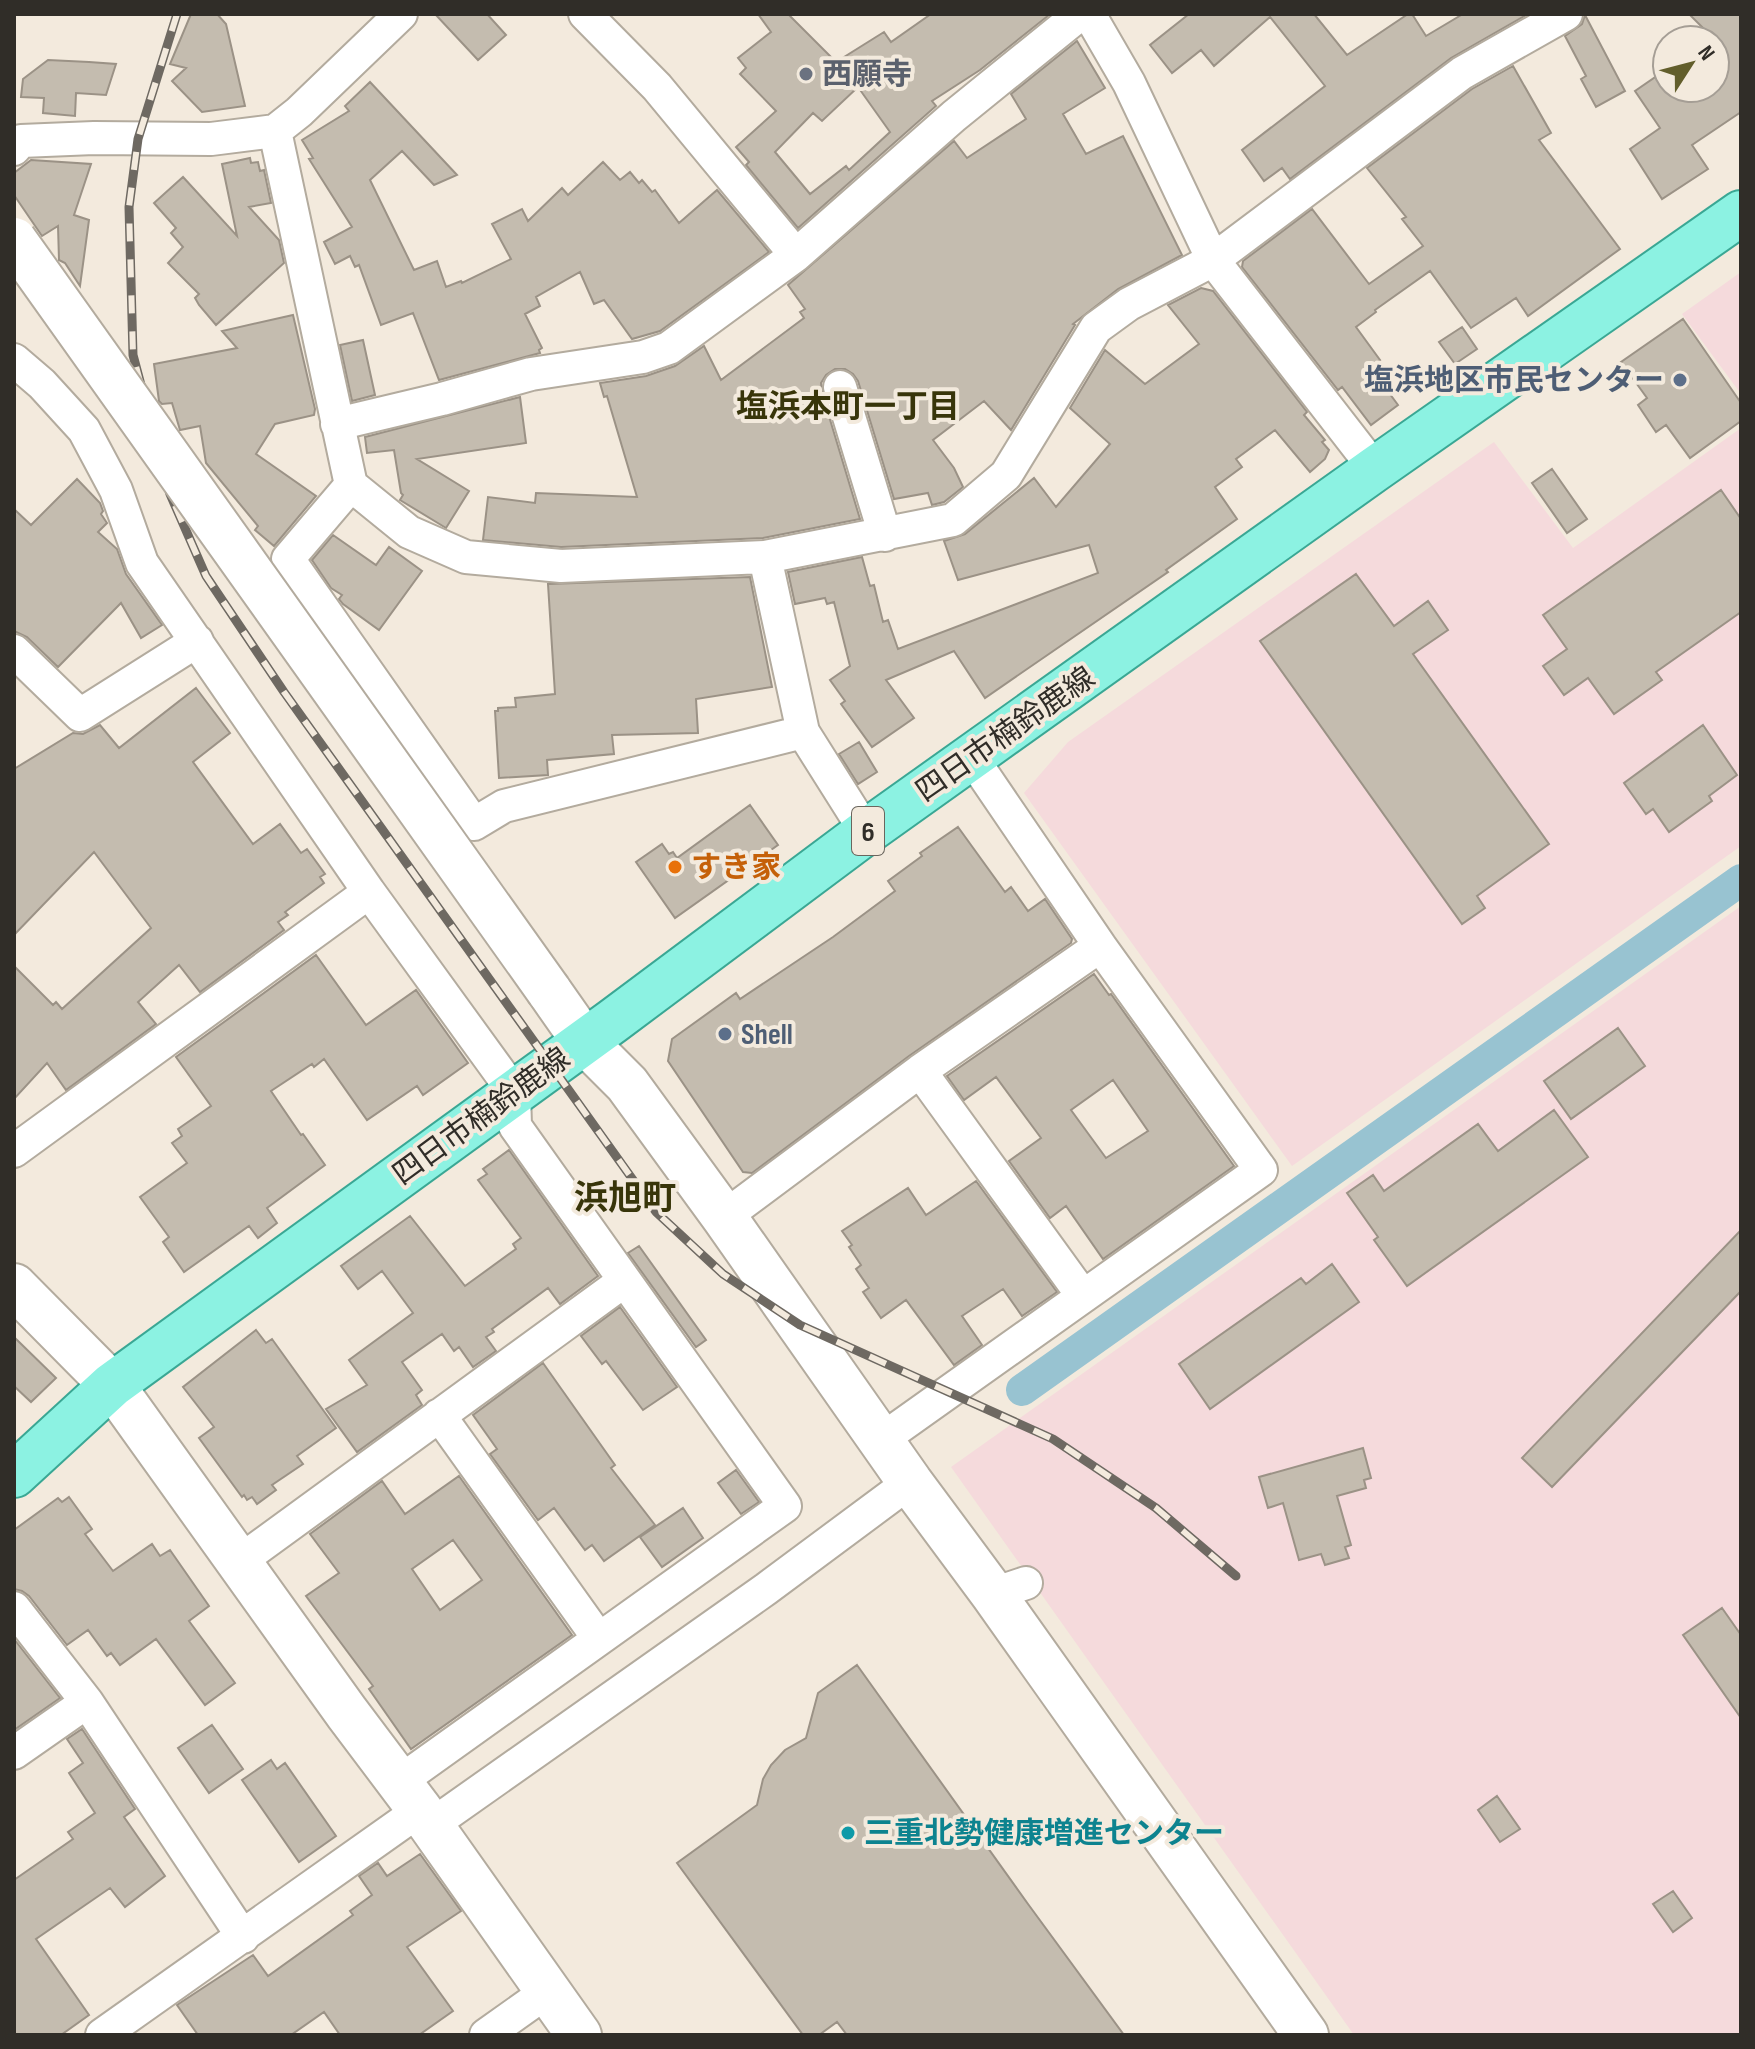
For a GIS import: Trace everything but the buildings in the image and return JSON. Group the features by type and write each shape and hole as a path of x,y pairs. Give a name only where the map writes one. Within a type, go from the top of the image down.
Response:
{"main road":[{"name":"四日市楠鈴鹿線","path":"14,1475 112,1385 866,832 1741,213"}],"street":[{"path":"14,149 21,141 211,139 275,131 401,14"},
{"path":"585,14 657,87 796,255"},
{"path":"337,424 531,374 643,357 669,348 796,255 954,116 1080,14"},
{"path":"1089,14 1129,83 1213,260 1375,469"},
{"path":"275,131 351,485 409,532 466,557 561,566 765,557 953,520 1006,475 1096,328 1129,304 1213,260 1462,73 1566,14"},
{"path":"14,240 584,1041 627,1084 910,1482 1010,1589 1306,2035"},
{"path":"14,360 42,384 84,430 116,490 142,563 369,892 514,1092 515,1126 785,1506 599,1639 416,1806 243,1937 102,2035"},
{"path":"840,387 885,535"},
{"path":"351,485 288,559 474,824 504,806 803,732"},
{"path":"765,557 803,732 866,832"},
{"path":"14,651 80,715 197,641"},
{"path":"881,1440 1261,1170 1100,946 972,758"},
{"path":"14,1151 369,892"},
{"path":"724,1217 920,1071 1100,946"},
{"path":"920,1071 1083,1296"},
{"path":"240,1561 624,1281"},
{"path":"14,1286 112,1385 579,2035"},
{"path":"439,1415 599,1639"},
{"path":"416,1806 766,1589 910,1482"},
{"path":"14,1608 87,1702 243,1937"},
{"path":"14,1753 87,1702"},
{"path":"486,2035 548,1991"}],"shaded area":[{"path":"1741,272 1741,394 1682,314"},
{"path":"1741,428 1741,846 1292,1166 1024,793 1068,742 1494,442 1573,548"},
{"path":"1741,906 1741,2035 1354,2035 951,1467"}],"waterway":[{"path":"1022,1390 1741,880"}],"railway":[{"path":"177,14 138,139 129,207 133,355 170,494 206,576 284,692 656,1212 723,1274 800,1325 1053,1439 1156,1508 1236,1576"}],"place":[{"name":"西願寺","path":"806,74"},
{"name":"塩浜地区市民センター","path":"1680,380"},
{"name":"すき家","path":"675,867"},
{"name":"Shell","path":"725,1034"},
{"name":"三重北勢健康増進センター","path":"848,1833"}],"district":[{"name":"塩浜本町一丁目","path":"848,406"},
{"name":"浜旭町","path":"625,1197"}]}
